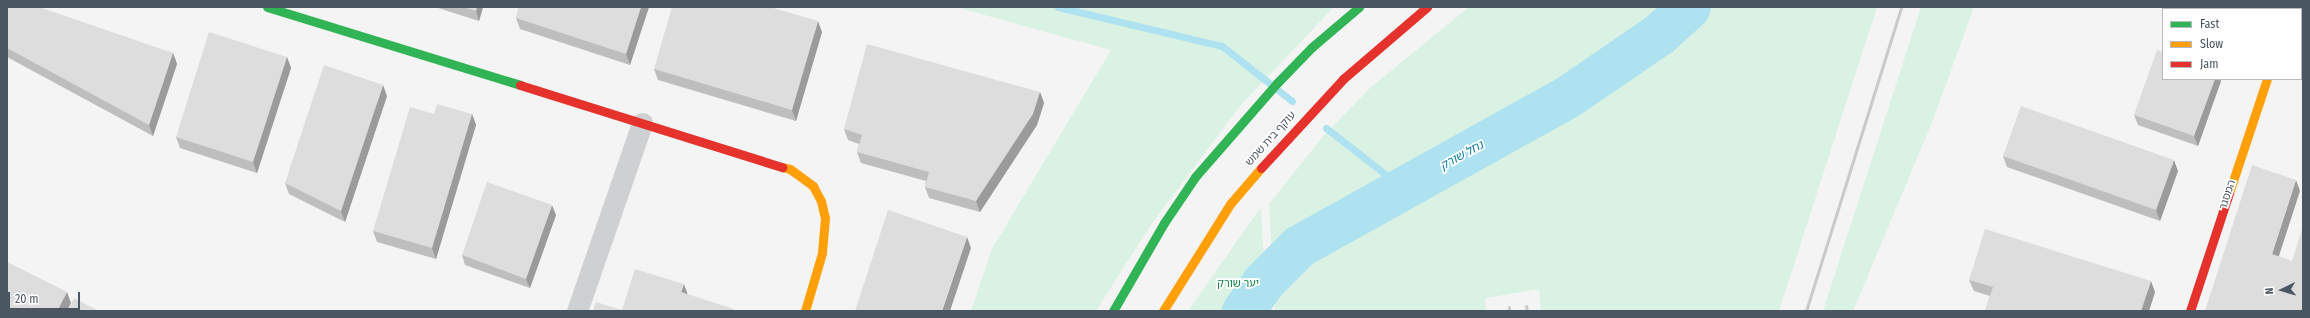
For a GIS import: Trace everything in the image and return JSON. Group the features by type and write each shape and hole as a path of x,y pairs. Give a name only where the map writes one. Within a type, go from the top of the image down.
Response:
{"street":[{"path":"267,7 790,169 813,186 821,201 825,218 825,235 805,311"},
{"path":"1112,311 1164,223 1195,177 1277,84 1312,47 1358,7"},
{"name":"עוקף בית שמש","path":"1163,311 1230,204 1267,161 1343,79 1427,7"},
{"name":"המסגר","path":"2190,311 2267,80"},
{"path":"577,311 642,123"}],"green space":[{"path":"956,7 1334,7 1241,105 1152,223 1096,311 971,311 992,249 1111,50"},
{"path":"1469,7 1877,7 1779,311 1541,311 1539,289 1485,298 1486,311 1275,311 1269,204 1324,135 1370,88"},
{"path":"1921,7 1974,7 1933,120 1853,311 1823,311"},
{"name":"יער שורק","path":"1261,207 1266,311 1189,311 1197,298"}],"building":[{"path":"7,7 39,7 173,53 149,125 7,48"},
{"path":"463,7 477,7 476,11"},
{"path":"519,7 641,7 626,54 516,18"},
{"path":"672,7 770,7 818,21 792,110 654,69"},
{"path":"209,32 287,57 253,162 176,137"},
{"path":"867,44 1040,92 1033,114 976,201 925,187 929,172 857,152 862,135 844,129"},
{"path":"2157,50 2162,52 2162,80 2215,80 2194,136 2134,115"},
{"path":"324,65 383,85 341,211 285,183"},
{"path":"437,104 472,114 432,248 373,231 410,107 434,114"},
{"path":"2021,106 2174,160 2156,210 2003,156"},
{"path":"2252,165 2296,180 2272,254 2292,261 2303,226 2303,311 2205,311"},
{"path":"487,182 552,205 526,279 462,255"},
{"path":"888,210 967,237 942,311 855,311"},
{"path":"1985,229 2151,281 2141,311 1985,311 1993,287 1969,280"},
{"path":"7,262 67,292 57,311 7,311"},
{"path":"635,269 684,284 681,292 734,309 733,311 593,311 596,302 622,310"},
{"path":"74,298 99,311 68,311"}],"waterway":[{"path":"1058,7 1222,46 1292,101"},
{"name":"נחל שורק","path":"1243,311 1263,282 1299,246 1567,97 1659,34 1689,7"},
{"path":"1326,128 1403,188"}],"railway":[{"path":"1806,311 1901,7"},
{"path":"1526,306 1527,311"}],"traffic: fast":[{"path":"267,7 520,85"},
{"path":"1113,311 1164,223 1195,177 1277,83 1312,47 1359,7"}],"traffic: slow":[{"path":"2229,193 2267,80"},
{"path":"782,167 790,169 813,186 821,201 825,218 822,253 805,311"},
{"path":"1163,311 1230,204 1261,168"}],"traffic: jam":[{"path":"1261,168 1343,79 1427,7"},
{"path":"520,85 782,167"},
{"path":"2190,311 2229,193"}]}
